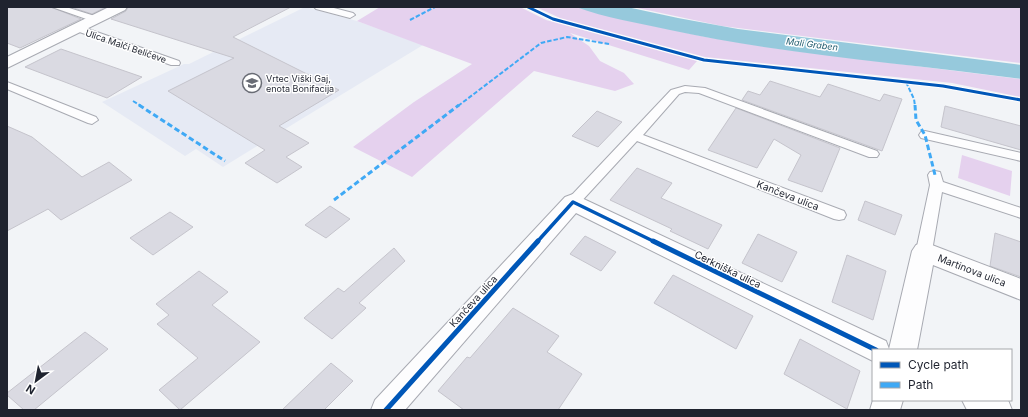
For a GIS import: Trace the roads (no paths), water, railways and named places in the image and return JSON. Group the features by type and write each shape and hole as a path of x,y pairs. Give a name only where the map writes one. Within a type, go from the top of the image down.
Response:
{"street":[{"name":"Ulica Malči Beličeve","path":"8,61 120,7"},
{"name":"Cerkniška ulica","path":"573,202 874,349"},
{"name":"Kančeva ulica","path":"386,410 573,202"},
{"name":"Martinova ulica","path":"903,349 924,251 1021,290"},
{"path":"979,401 997,410"}],"lane":[{"path":"57,7 95,19"},
{"path":"319,7 350,15"},
{"name":"Ulica Malči Beličeve","path":"77,28 175,63"},
{"path":"7,85 92,120"},
{"path":"635,136 675,92 682,88 690,88 701,90 873,154"},
{"path":"925,135 1021,157"},
{"name":"Kančeva ulica","path":"573,202 635,136 839,215"},
{"name":"Martinova ulica","path":"924,251 936,180 1021,214"}],"water":[{"name":"Mali Graben","path":"576,7 627,7 738,29 1021,65 1021,79 845,58 713,39 622,20"}],"place":[{"name":"Vrtec Viški Gaj, enota Bonifacija","path":"252,83"}]}
